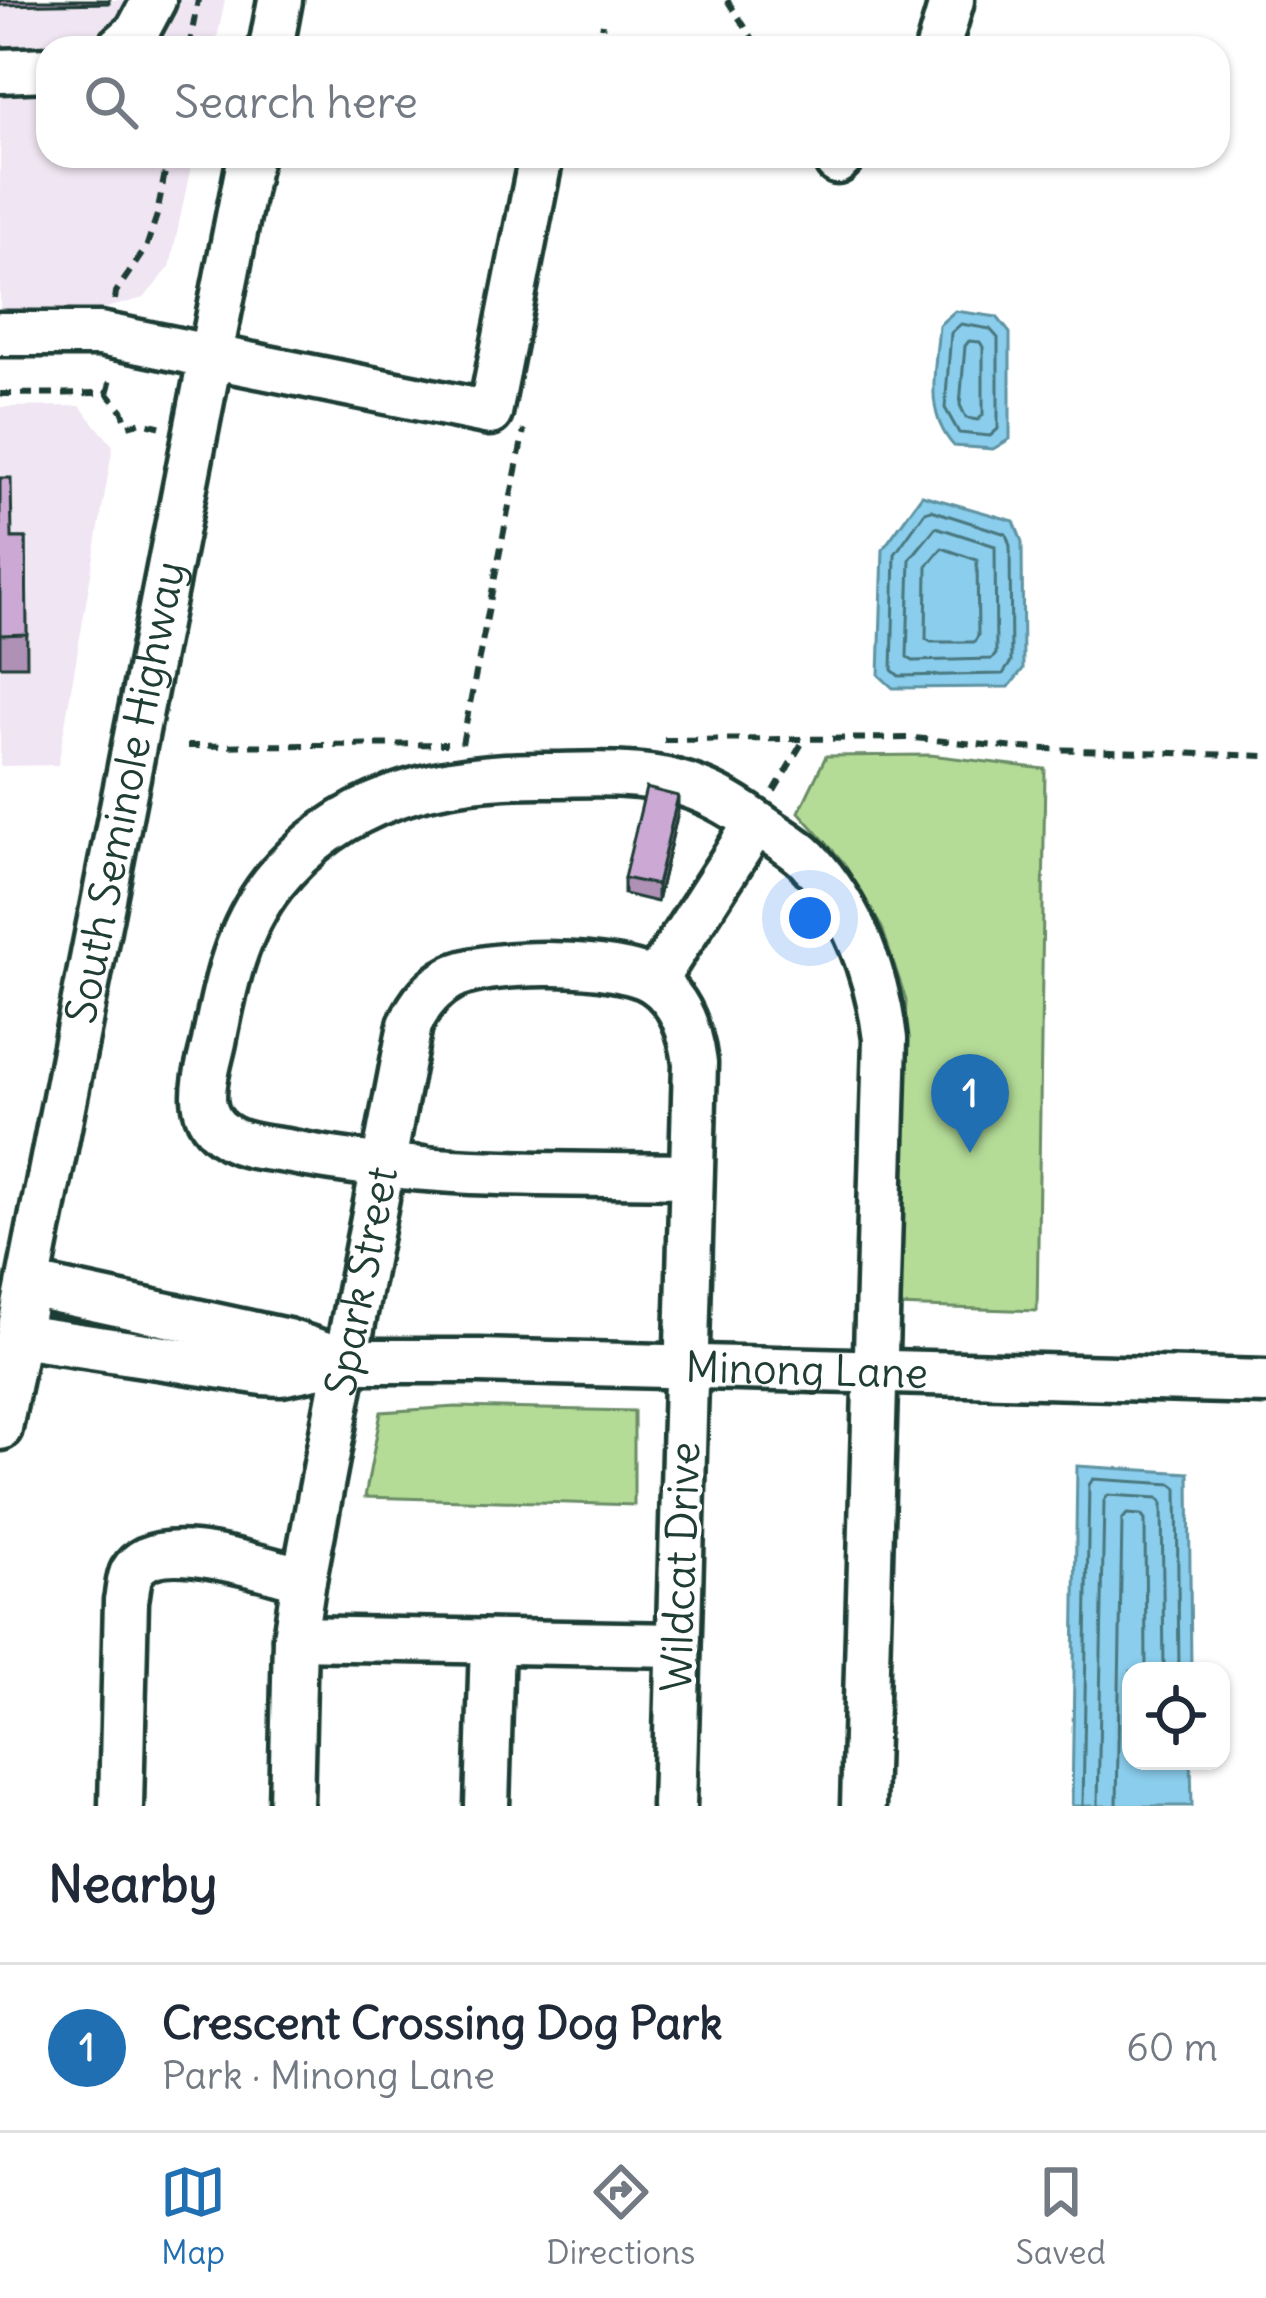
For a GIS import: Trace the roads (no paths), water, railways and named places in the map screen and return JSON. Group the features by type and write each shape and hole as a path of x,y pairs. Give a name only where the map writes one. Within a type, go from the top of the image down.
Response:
{"street":[{"path":"132,36 154,0"},
{"path":"273,36 280,0"},
{"path":"942,36 952,0"},
{"path":"0,71 36,70"},
{"name":"South Seminole Highway","path":"0,1428 248,168"},
{"path":"0,334 100,334 490,413 539,168"},
{"path":"690,1175 381,1166 233,1140 212,1124 202,1104 228,966 256,907 276,879 336,824 377,802 432,783 479,775 627,775 674,782 714,795 808,860 829,890 864,948 885,1040 863,1806"},
{"path":"654,982 756,823"},
{"name":"Spark Street","path":"291,1806 295,1637 410,1024 434,989 458,975 494,967 609,967 654,982"},
{"name":"Wildcat Drive","path":"654,982 691,1030 695,1063 674,1806"},
{"name":"Minong Lane","path":"29,1285 287,1341 345,1361"},
{"name":"Minong Lane","path":"19,1336 281,1374 345,1361 686,1365 1266,1382"},
{"path":"121,1806 126,1600 132,1572 151,1556 182,1551 304,1579"},
{"path":"295,1637 678,1645"},
{"path":"487,1806 492,1642"}],"water":[{"path":"955,311 997,317 1010,333 1010,439 993,449 954,446 938,419 934,389 939,325"},
{"path":"922,495 1014,521 1022,542 1023,669 1009,687 893,688 879,675 883,549"},
{"path":"1077,1466 1189,1473 1191,1662 1122,1662 1122,1770 1191,1770 1192,1806 1072,1806"}],"place":[{"name":"Crescent Crossing Dog Park","path":"970,1153"}]}
